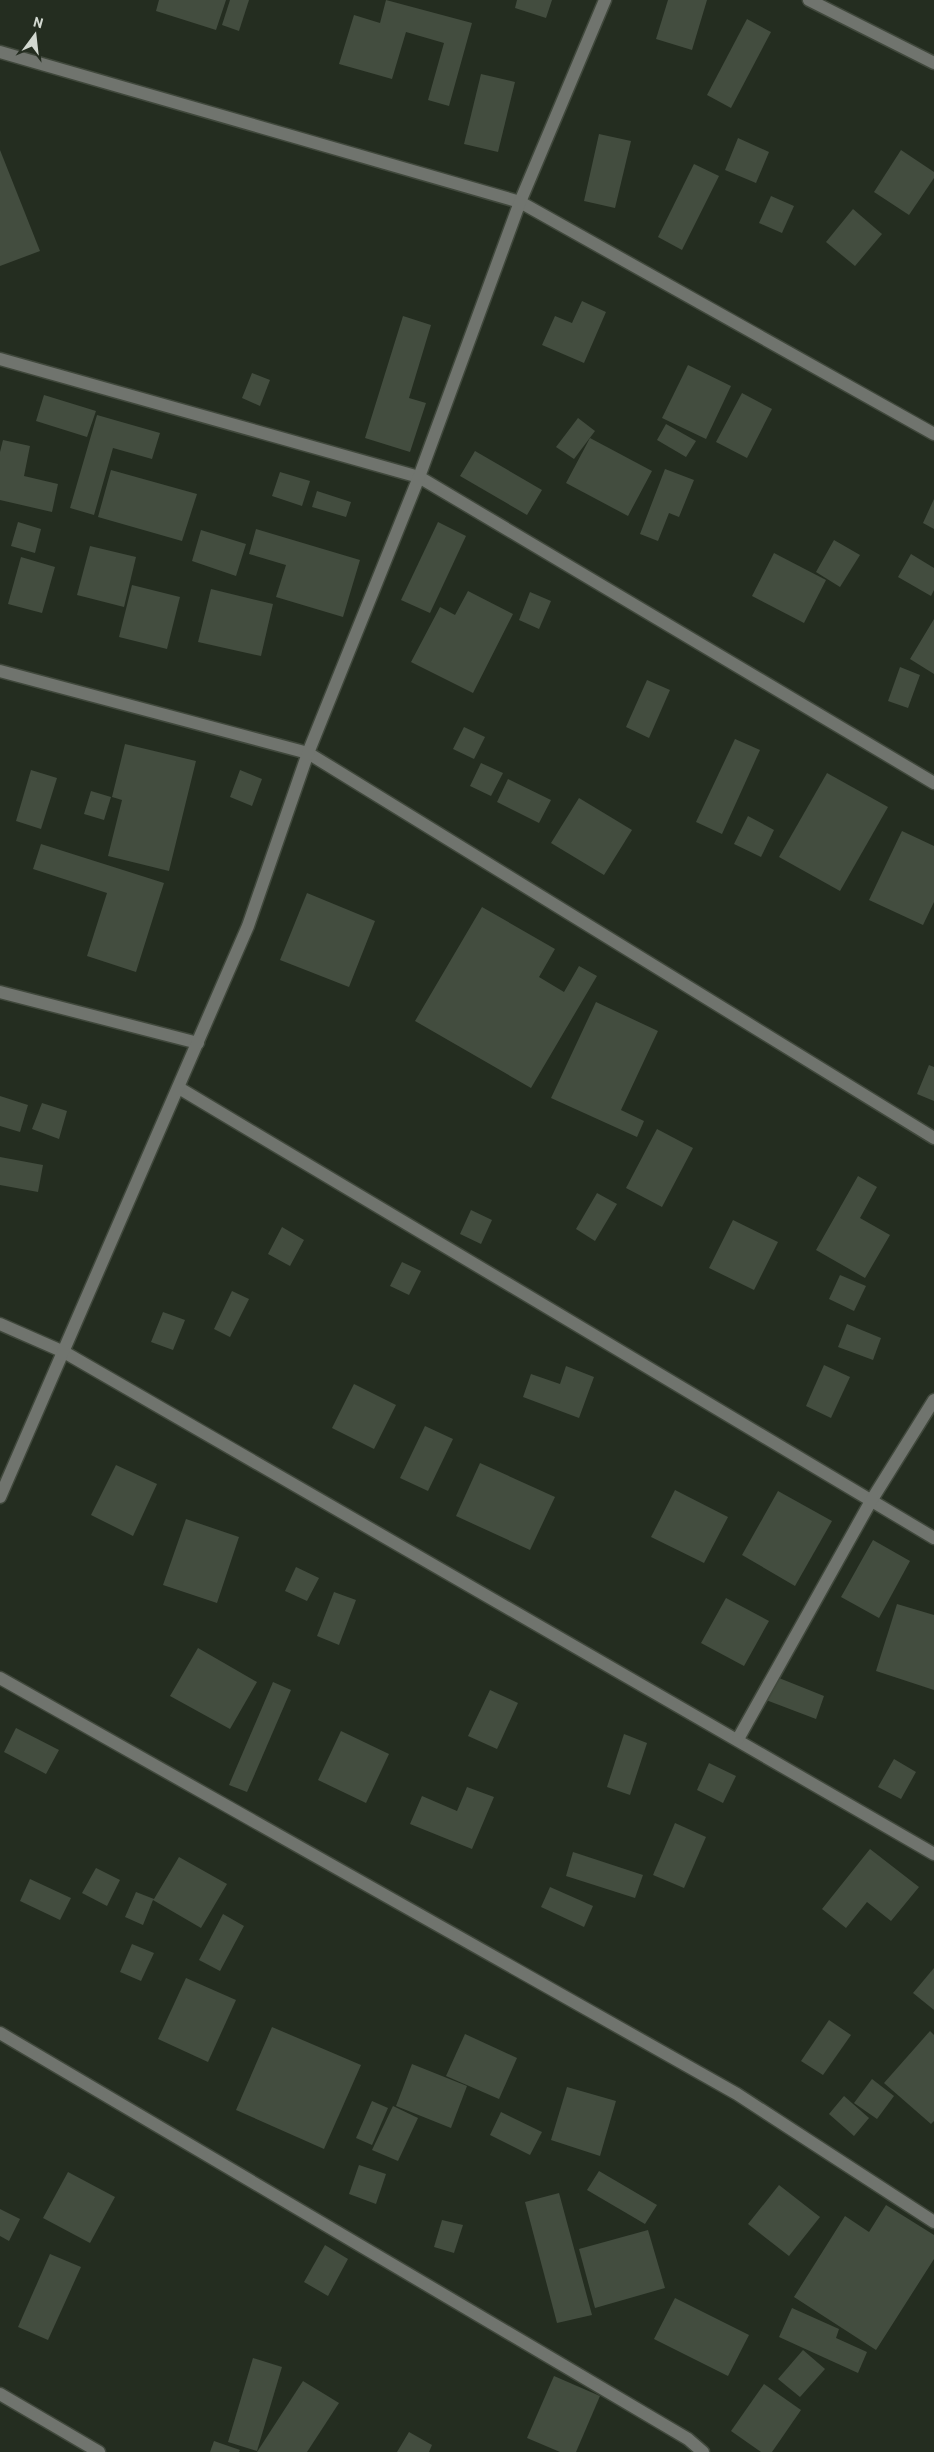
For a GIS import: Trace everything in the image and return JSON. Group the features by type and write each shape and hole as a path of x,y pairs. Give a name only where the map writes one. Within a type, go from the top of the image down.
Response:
{"street":[{"path":"0,1498 248,926 308,753 419,477 520,202 605,0"},
{"path":"809,0 934,63"},
{"path":"0,52 520,202 934,434"},
{"path":"0,359 419,477 934,783"},
{"path":"0,671 308,753 934,1138"},
{"path":"0,992 198,1043"},
{"path":"179,1088 934,1538"},
{"path":"0,1324 64,1352 738,1739 934,1854"},
{"path":"738,1739 871,1501 934,1400"},
{"path":"0,1678 737,2094 934,2222"},
{"path":"0,2033 688,2439 704,2452"},
{"path":"0,2394 99,2452"}],"building":[{"path":"159,0 226,0 216,30 156,11"},
{"path":"230,0 249,0 239,31 222,25"},
{"path":"386,0 472,23 449,106 428,100 444,43 406,32 392,79 339,64 354,15 380,23"},
{"path":"517,0 552,0 546,18 515,8"},
{"path":"668,0 707,0 692,50 656,39"},
{"path":"747,19 771,32 731,108 707,95"},
{"path":"481,74 515,82 498,152 464,144"},
{"path":"599,134 631,141 615,208 584,201"},
{"path":"738,138 769,152 756,183 725,170"},
{"path":"0,150 40,251 0,266"},
{"path":"901,150 934,172 934,178 909,215 874,192"},
{"path":"694,164 719,176 682,250 658,237"},
{"path":"771,196 794,206 782,233 759,223"},
{"path":"853,209 882,234 855,266 826,242"},
{"path":"582,301 606,312 584,363 542,345 555,316 572,323"},
{"path":"403,316 431,325 409,398 426,403 410,452 365,438"},
{"path":"688,365 731,386 706,439 662,418"},
{"path":"252,373 270,380 260,406 242,398"},
{"path":"742,393 772,409 747,458 716,442"},
{"path":"44,395 96,411 87,437 36,421"},
{"path":"97,415 160,433 152,459 113,448 94,515 70,508"},
{"path":"578,418 595,431 574,459 556,447"},
{"path":"666,424 696,441 686,457 657,440"},
{"path":"590,438 652,471 628,516 566,483"},
{"path":"3,440 30,446 24,476 58,484 52,512 0,500 0,452"},
{"path":"475,451 542,490 527,515 460,476"},
{"path":"665,469 694,480 679,517 669,513 658,541 640,534"},
{"path":"111,470 197,494 182,541 98,517"},
{"path":"280,472 310,481 302,506 272,496"},
{"path":"317,491 351,502 346,517 312,507"},
{"path":"934,499 934,529 923,523"},
{"path":"18,522 41,529 35,553 11,546"},
{"path":"438,522 466,536 430,613 401,600"},
{"path":"256,529 360,560 343,617 276,597 286,565 249,554"},
{"path":"201,530 246,544 236,576 192,561"},
{"path":"834,540 860,555 840,587 816,572"},
{"path":"90,546 136,557 124,607 77,595"},
{"path":"774,553 826,580 804,623 752,596"},
{"path":"911,554 934,568 934,590 931,596 898,577"},
{"path":"21,557 55,567 42,613 8,604"},
{"path":"132,585 180,597 167,649 119,637"},
{"path":"211,589 273,604 261,656 198,642"},
{"path":"468,591 513,614 473,693 411,662 440,607 455,615"},
{"path":"530,592 551,601 539,629 519,620"},
{"path":"934,619 934,674 910,659"},
{"path":"900,667 920,675 908,708 888,701"},
{"path":"647,680 670,690 649,738 626,727"},
{"path":"464,727 485,737 474,759 453,749"},
{"path":"735,739 760,750 722,834 696,822"},
{"path":"125,744 196,761 169,871 108,856 122,800 112,797"},
{"path":"481,763 503,773 491,796 470,786"},
{"path":"31,770 57,778 41,829 16,821"},
{"path":"240,770 262,779 252,806 230,797"},
{"path":"827,773 888,807 840,891 779,857"},
{"path":"508,779 551,800 539,823 497,802"},
{"path":"91,791 111,797 104,820 84,814"},
{"path":"579,798 632,830 604,875 551,843"},
{"path":"748,816 774,830 761,857 734,844"},
{"path":"902,831 934,846 934,902 923,925 869,900"},
{"path":"41,844 164,883 136,972 87,956 107,893 33,869"},
{"path":"307,893 375,921 349,987 280,960"},
{"path":"482,907 555,949 539,977 564,992 579,966 597,976 531,1088 415,1021"},
{"path":"596,1002 658,1031 621,1110 644,1121 637,1137 551,1098"},
{"path":"929,1065 934,1067 934,1101 917,1094"},
{"path":"0,1096 28,1105 20,1132 0,1126"},
{"path":"42,1103 67,1111 59,1139 32,1129"},
{"path":"657,1129 693,1148 662,1207 626,1188"},
{"path":"0,1157 43,1165 38,1192 0,1185"},
{"path":"858,1176 877,1187 860,1218 890,1235 865,1278 816,1250"},
{"path":"597,1193 617,1204 595,1241 576,1229"},
{"path":"471,1210 492,1220 481,1244 460,1234"},
{"path":"733,1220 778,1242 754,1290 709,1268"},
{"path":"282,1227 304,1240 290,1266 268,1254"},
{"path":"402,1262 421,1271 409,1295 390,1286"},
{"path":"840,1275 866,1286 854,1311 829,1299"},
{"path":"232,1291 249,1299 230,1337 214,1329"},
{"path":"163,1312 185,1320 173,1350 151,1342"},
{"path":"847,1324 881,1338 873,1360 838,1347"},
{"path":"824,1365 850,1377 831,1418 806,1406"},
{"path":"566,1366 594,1377 579,1418 523,1397 531,1374 560,1384"},
{"path":"354,1384 396,1405 374,1449 332,1428"},
{"path":"425,1426 453,1439 428,1491 400,1478"},
{"path":"480,1463 555,1497 530,1550 456,1516"},
{"path":"116,1465 157,1484 133,1536 91,1515"},
{"path":"675,1490 728,1517 704,1563 651,1537"},
{"path":"778,1491 832,1521 795,1586 742,1555"},
{"path":"186,1519 239,1537 217,1603 163,1585"},
{"path":"873,1540 910,1561 879,1618 841,1597"},
{"path":"296,1567 319,1578 307,1601 285,1591"},
{"path":"334,1592 356,1600 339,1645 317,1636"},
{"path":"726,1598 769,1621 744,1666 701,1643"},
{"path":"897,1604 934,1615 934,1690 876,1671"},
{"path":"198,1648 257,1682 230,1729 170,1696"},
{"path":"774,1676 824,1696 816,1719 766,1700"},
{"path":"273,1682 291,1690 247,1792 229,1785"},
{"path":"490,1690 518,1703 497,1749 468,1736"},
{"path":"16,1728 59,1750 46,1774 4,1752"},
{"path":"341,1731 389,1754 366,1803 318,1780"},
{"path":"624,1734 647,1743 630,1795 607,1787"},
{"path":"894,1759 916,1772 901,1799 878,1787"},
{"path":"709,1763 736,1776 723,1803 697,1790"},
{"path":"467,1787 494,1797 472,1849 410,1824 422,1796 457,1811"},
{"path":"675,1823 706,1837 684,1888 653,1875"},
{"path":"870,1849 919,1887 891,1921 867,1902 846,1928 822,1909"},
{"path":"573,1852 643,1875 635,1898 566,1876"},
{"path":"179,1857 227,1884 201,1928 153,1900 143,1925 125,1917 136,1892 154,1899"},
{"path":"96,1868 120,1880 107,1906 82,1893"},
{"path":"30,1879 71,1898 60,1920 20,1901"},
{"path":"550,1887 593,1906 584,1927 541,1907"},
{"path":"223,1914 244,1926 220,1971 199,1960"},
{"path":"132,1944 154,1953 141,1981 120,1972"},
{"path":"934,1968 934,2010 913,1993"},
{"path":"186,1978 236,2000 208,2062 158,2039"},
{"path":"829,2020 851,2035 823,2075 801,2061"},
{"path":"272,2027 361,2065 324,2149 236,2110"},
{"path":"930,2031 934,2035 934,2121 931,2124 884,2083"},
{"path":"465,2034 517,2058 499,2099 446,2076"},
{"path":"412,2064 467,2086 451,2128 396,2106"},
{"path":"872,2079 894,2096 877,2119 854,2103"},
{"path":"567,2087 616,2101 600,2156 551,2140"},
{"path":"844,2096 869,2118 854,2136 829,2114"},
{"path":"372,2101 388,2108 372,2145 356,2138"},
{"path":"393,2106 418,2118 398,2161 372,2150"},
{"path":"501,2112 542,2132 530,2155 490,2135"},
{"path":"359,2165 386,2174 376,2204 349,2194"},
{"path":"599,2171 657,2205 645,2224 587,2190"},
{"path":"68,2172 115,2197 90,2243 43,2218"},
{"path":"779,2185 820,2217 789,2256 748,2224"},
{"path":"559,2193 592,2315 557,2323 525,2202"},
{"path":"886,2205 934,2235 934,2259 876,2350 794,2297 845,2216 869,2232"},
{"path":"0,2209 20,2219 9,2241 0,2236"},
{"path":"442,2220 463,2225 454,2253 434,2247"},
{"path":"648,2230 665,2288 595,2308 579,2249"},
{"path":"325,2245 348,2259 328,2296 304,2282"},
{"path":"50,2254 81,2267 48,2340 18,2327"},
{"path":"675,2298 749,2335 728,2376 654,2339"},
{"path":"792,2308 839,2329 836,2338 867,2352 858,2373 779,2337"},
{"path":"803,2350 825,2369 800,2397 778,2379"},
{"path":"253,2358 282,2367 257,2451 228,2442"},
{"path":"554,2376 600,2396 576,2452 560,2452 527,2438"},
{"path":"303,2381 339,2403 307,2452 257,2452"},
{"path":"764,2384 801,2410 772,2452 761,2452 731,2431"},
{"path":"409,2432 432,2445 429,2452 397,2452"},
{"path":"214,2441 240,2450 239,2452 210,2452"}]}
